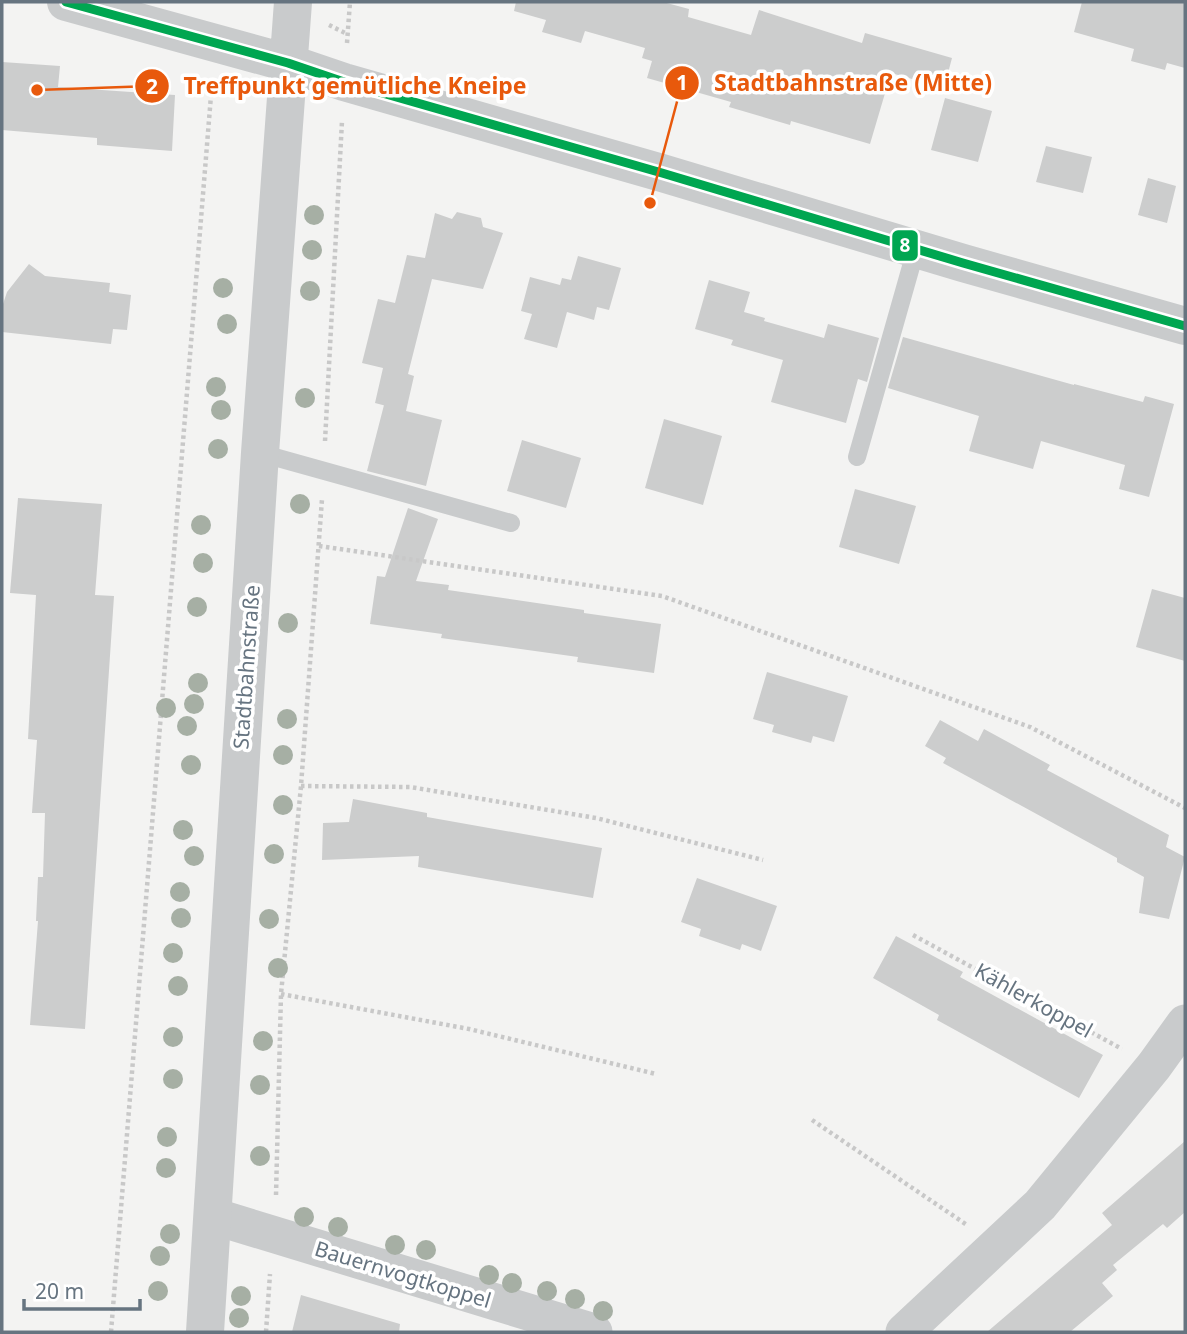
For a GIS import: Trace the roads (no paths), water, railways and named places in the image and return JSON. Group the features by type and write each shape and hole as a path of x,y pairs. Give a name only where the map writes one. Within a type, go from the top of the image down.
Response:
{"street":[{"path":"66,2 216,43 1185,326"},
{"name":"Stadtbahnstraße","path":"205,1332 260,453 293,2"},
{"path":"904,1332 1040,1205 1154,1066 1185,1023"},
{"name":"Bauernvogtkoppel","path":"213,1216 594,1332"}],"lane":[{"path":"857,457 916,249"},
{"path":"260,453 510,523"}],"place":[{"name":"Treffpunkt gemütliche Kneipe","path":"37,90"},
{"name":"Stadtbahnstraße (Mitte)","path":"650,203"}]}
